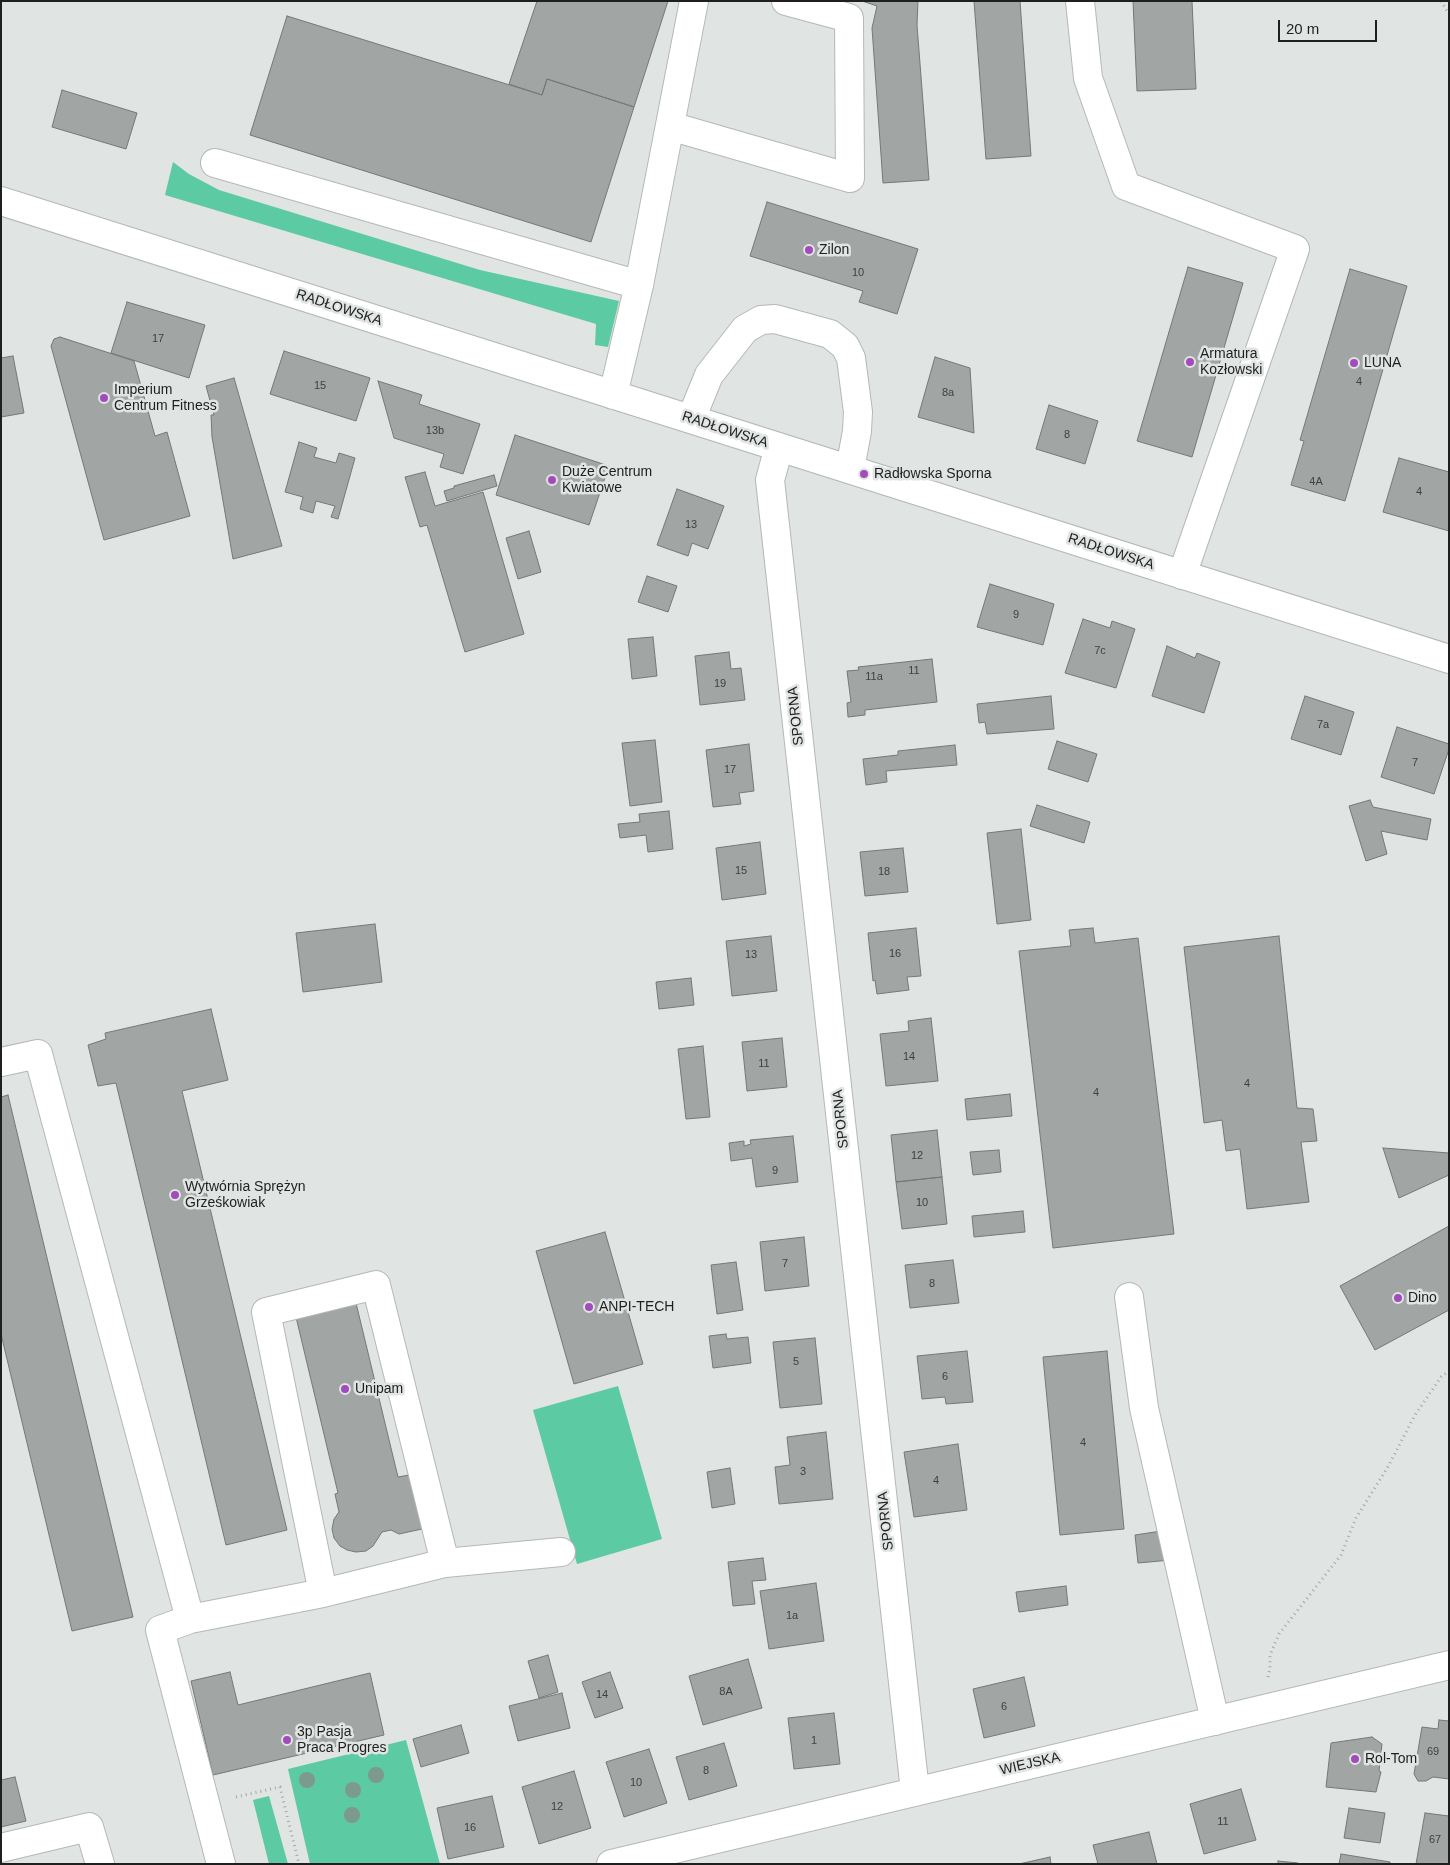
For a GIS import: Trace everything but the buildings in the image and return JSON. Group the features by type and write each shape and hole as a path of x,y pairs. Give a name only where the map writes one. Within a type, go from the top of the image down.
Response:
{"street":[{"path":"613,395 639,285 694,1"},
{"path":"670,126 850,178 849,18 786,1"},
{"path":"1080,1 1088,78 1126,186 1294,249 1182,575"},
{"path":"215,163 639,285"},
{"name":"RADŁOWSKA","path":"1,201 1449,659"},
{"path":"691,419 709,375 745,329 760,320 775,319 830,334 845,346 850,358 858,412 857,431 850,469"},
{"name":"SPORNA","path":"779,447 770,480 915,1791"},
{"path":"1,1062 38,1054 190,1619"},
{"path":"323,1593 266,1312 376,1285 446,1563"},
{"path":"1130,1296 1144,1408 1215,1721"},
{"path":"221,1864 160,1630 190,1619 323,1593 446,1563 561,1552"},
{"name":"WIEJSKA","path":"611,1864 1449,1665"},
{"path":"1,1848 89,1827 100,1864"}],"path":[{"path":"1441,1 1449,14"},
{"path":"1259,1710 1260,1691 1268,1675 1270,1655 1278,1634 1341,1555 1356,1518 1415,1415 1441,1377 1449,1371"},
{"path":"205,1804 280,1787 299,1864"}],"green space":[{"path":"173,162 189,174 219,190 480,270 619,301 608,347 595,345 596,324 165,195"},
{"path":"618,1386 662,1539 577,1564 533,1410"},
{"path":"406,1740 440,1864 310,1864 288,1769"},
{"path":"269,1796 288,1864 269,1864 253,1800"}],"place":[{"name":"Zilon","path":"809,250"},
{"name":"Armatura Kozłowski","path":"1190,362"},
{"name":"LUNA","path":"1354,363"},
{"name":"Imperium Centrum Fitness","path":"104,398"},
{"name":"Radłowska Sporna","path":"864,474"},
{"name":"Duże Centrum Kwiatowe","path":"552,480"},
{"name":"Wytwórnia Sprężyn Grześkowiak","path":"175,1195"},
{"name":"Dino","path":"1398,1298"},
{"name":"ANPI-TECH","path":"589,1307"},
{"name":"Unipam","path":"345,1389"},
{"name":"3p Pasja Praca Progres","path":"287,1740"},
{"name":"Rol-Tom","path":"1355,1759"}]}
